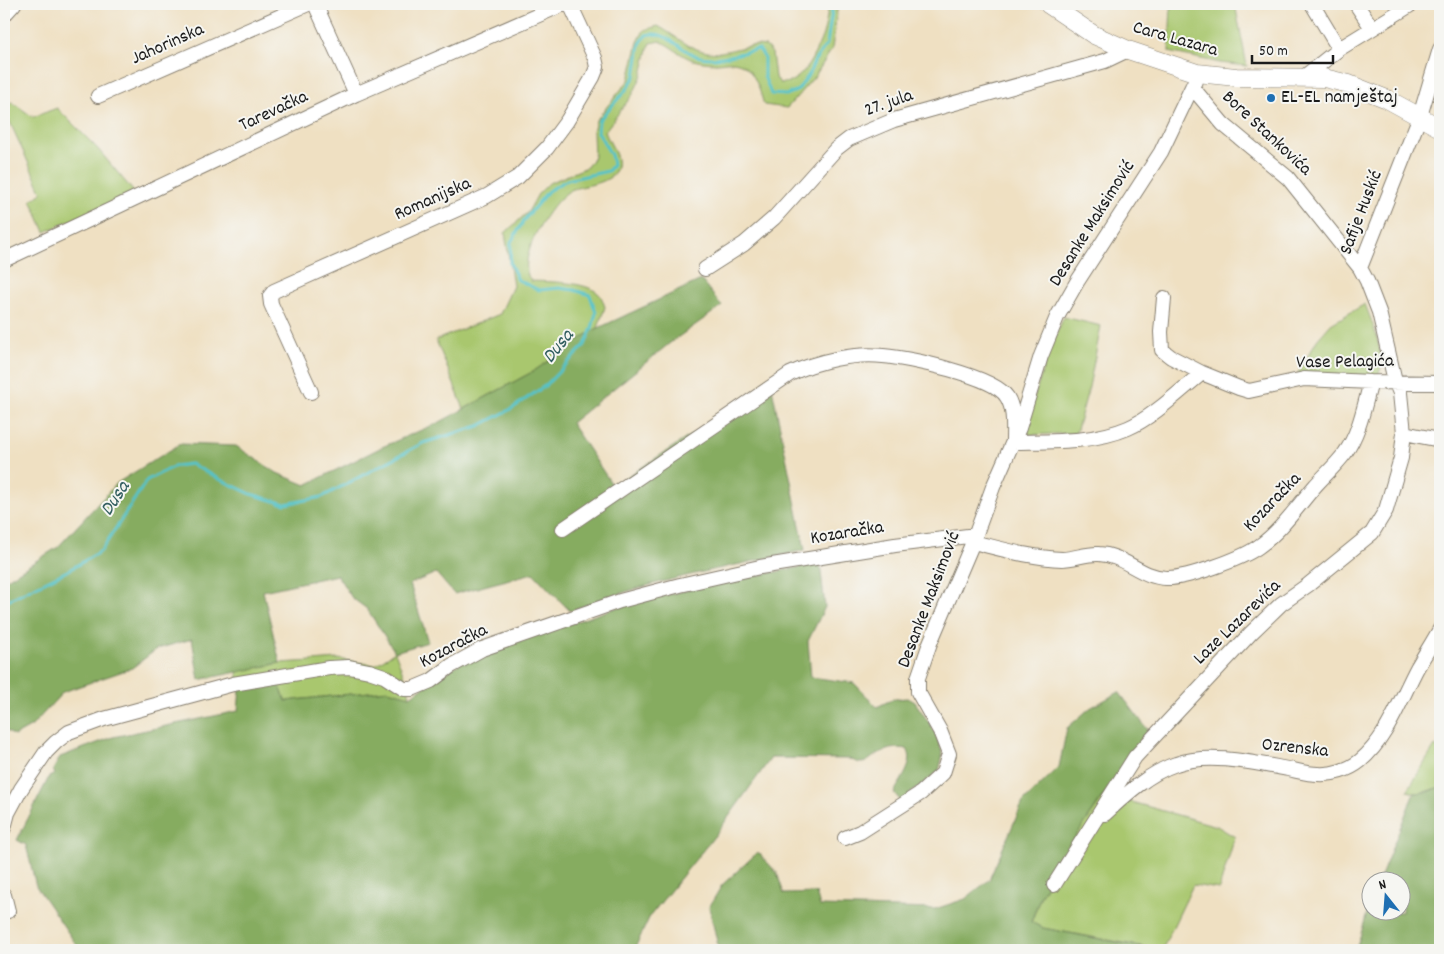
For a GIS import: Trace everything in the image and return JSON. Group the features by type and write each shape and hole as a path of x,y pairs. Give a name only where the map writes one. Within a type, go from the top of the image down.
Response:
{"main road":[{"name":"Cara Lazara","path":"1048,4 1094,35 1195,80 1236,77 1324,78 1348,84 1387,99 1440,128"}],"street":[{"path":"4,15 14,4"},
{"name":"Jahorinska","path":"98,96 308,4"},
{"path":"315,4 356,94"},
{"name":"Tarevačka","path":"4,260 356,94 564,4"},
{"name":"Romanijska","path":"311,392 270,304 270,296 274,291 486,196 524,172 547,148 567,121 593,78 597,67 595,58 570,4"},
{"path":"1312,4 1338,49"},
{"path":"1356,4 1372,28"},
{"path":"1304,78 1338,49 1412,4"},
{"name":"Safije Huskić","path":"1395,381 1378,312 1367,281 1360,268 1420,116 1434,87 1440,49"},
{"name":"27. jula","path":"705,269 744,244 774,218 836,149 849,139 894,120 1105,61 1128,50"},
{"name":"Bore Stankovića","path":"1195,80 1223,124 1236,137 1288,178 1360,268"},
{"name":"Desanke Maksimović","path":"846,838 860,832 921,793 942,773 949,754 940,731 918,692 918,678 930,643 1013,442 1041,356 1057,317 1077,282 1161,152 1195,80"},
{"name":"Vase Pelagića","path":"1164,298 1160,332 1162,350 1171,357 1202,373 1239,388 1249,391 1304,379 1371,382 1440,382"},
{"name":"Desanke Maksimović","path":"563,530 790,374 805,367 841,359 882,356 966,374 995,387 1006,396 1012,409 1013,442"},
{"path":"1013,442 1074,440 1108,434 1128,428 1145,419 1202,373"},
{"name":"Laze Lazarevića","path":"1054,885 1135,757 1207,679 1281,604 1308,585 1372,533 1386,510 1401,458 1404,433 1400,393 1395,381"},
{"name":"Kozaračka","path":"4,828 8,813 21,789 46,752 69,732 104,719 233,684 329,668 349,667 369,671 384,676 404,689 412,689 430,681 451,666 482,649 628,599 760,567 895,545 974,538 1045,557 1064,559 1100,554 1126,562 1139,571 1152,576 1167,579 1201,571 1240,558 1259,547 1276,531 1345,452 1357,430 1371,382"},
{"path":"1404,433 1440,440"},
{"name":"Ozrenska","path":"1090,828 1139,785 1159,771 1177,763 1197,759 1219,759 1318,774 1331,774 1346,769 1372,750 1395,712 1440,628"},
{"path":"4,895 8,911"}],"green space":[{"path":"829,4 838,4 832,49 815,76 787,108 764,105 754,78 739,63 696,61 660,41 651,43 642,75 633,94 605,131 617,158 617,167 614,173 604,181 571,190 563,196 545,218 537,232 527,259 527,272 531,281 575,284 592,289 599,294 605,307 598,328 534,371 464,409 436,340 500,314 513,286 505,233 528,212 538,194 549,183 587,167 594,157 593,131 596,120 629,80 638,42 644,30 658,26 688,45 703,51 721,52 749,46 766,46 772,53 775,77 780,83 788,82 802,73 817,50 826,23"},
{"path":"1171,4 1235,4 1247,66 1220,63 1169,52"},
{"path":"12,102 33,117 57,108 97,148 134,192 45,232 31,200 42,193 4,109 5,104"},
{"path":"701,280 722,306 670,343 571,423 613,486 771,383 805,550 656,583 570,611 533,573 454,594 436,573 410,584 428,642 395,652 367,609 352,598 337,575 263,591 280,663 199,680 192,639 157,649 132,668 63,692 32,726 14,736 4,729 4,581 58,547 117,483 180,444 236,446 277,473 306,485 382,447 440,422 534,371 592,331"},
{"path":"1365,304 1375,330 1380,352 1380,370 1377,376 1297,375 1317,340 1331,324"},
{"path":"1064,317 1101,326 1089,387 1076,433 1029,435 1025,427 1049,350"},
{"path":"820,563 825,607 808,641 811,677 854,683 877,707 893,699 908,698 915,702 934,730 943,754 939,771 901,801 894,793 910,760 907,749 895,748 887,750 863,763 849,759 771,758 717,833 650,916 634,950 80,950 36,886 26,845 17,840 49,777 55,774 53,770 60,757 113,737 238,711 240,688 277,680 286,701 388,690 410,696 465,660 621,606 683,591"},
{"path":"395,652 408,686 410,697 388,690 286,701 240,688 237,672 280,663 338,659 375,665"},
{"path":"1119,692 1148,730 1076,836 1041,895 1031,922 1043,928 1157,950 719,950 709,907 722,885 758,852 777,873 784,894 816,893 820,906 935,909 965,899 989,880 1023,802 1059,767 1067,728 1090,708"},
{"path":"1435,746 1440,749 1440,787 1420,793 1407,791"},
{"path":"1440,787 1440,950 1356,950 1364,922 1412,922 1412,872 1383,872 1414,793 1428,792"},
{"path":"1106,793 1117,798 1217,826 1235,837 1219,889 1193,885 1162,950 1043,928 1031,923 1041,895 1076,836"}],"waterway":[{"name":"Dusa","path":"4,602 69,570 101,551 147,480 175,466 191,464 251,494 285,504 322,497 423,443 479,426 513,408 546,385 585,345 596,313 590,295 559,288 539,290 518,280 510,263 511,242 525,219 548,191 567,180 608,171 613,165 611,155 598,132 599,120 627,89 635,76 640,44 646,35 653,34 666,37 690,53 704,58 728,56 759,49 764,57 764,76 771,94 786,95 798,90 809,74 815,60 827,44 833,4"}],"place":[{"name":"EL-EL namještaj","path":"1271,98"}]}
